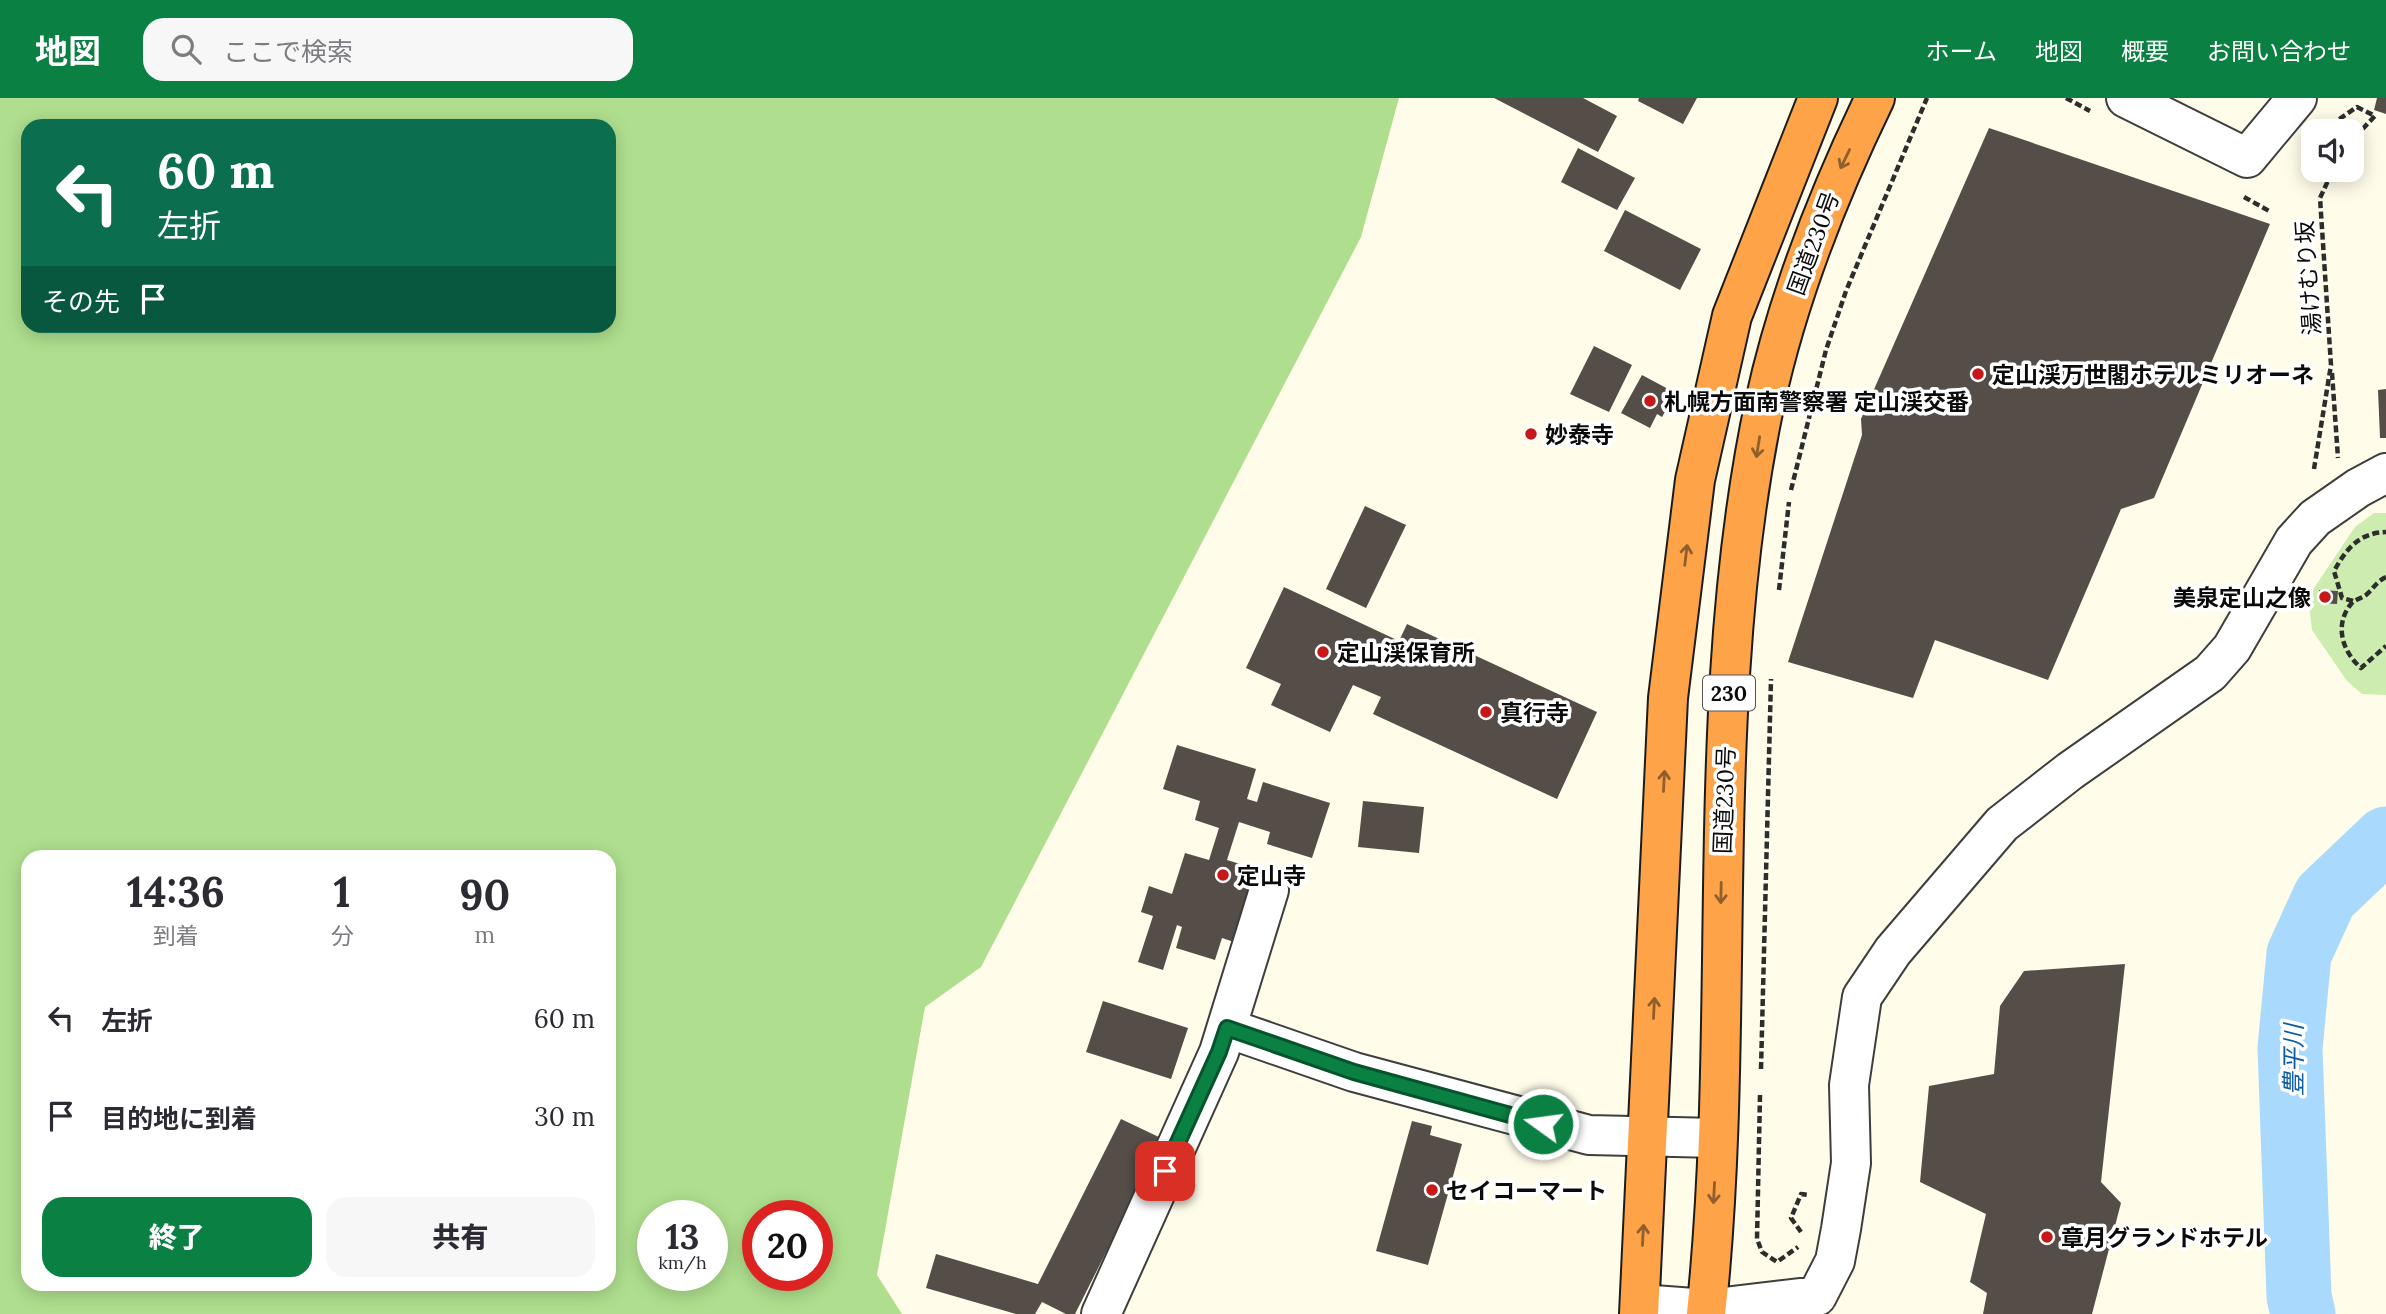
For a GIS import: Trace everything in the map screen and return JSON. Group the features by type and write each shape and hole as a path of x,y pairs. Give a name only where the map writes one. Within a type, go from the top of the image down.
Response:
{"highway":[{"name":"230","path":"1640,1309 1668,698 1695,480 1732,316 1818,98"},
{"name":"国道230号","path":"1706,1312 1717,1138 1723,811 1741,548 1765,402 1786,317 1832,185 1875,98"}],"street":[{"path":"2126,98 2247,158 2297,98"},
{"path":"1640,1309 1706,1312 1817,1296 1835,1261 1851,1163 1849,1085 1863,997 1892,951 2003,824 2070,771 2210,673 2232,648 2294,541 2315,518 2358,488 2386,473"},
{"path":"1101,1314 1219,1052 1269,890"},
{"path":"1227,1028 1354,1072 1589,1135 1717,1138"}],"path":[{"path":"1777,602 1790,493 1826,351 1846,291 1927,98"},
{"path":"2340,119 2357,107 2375,116 2364,127"},
{"name":"湯けむり坂","path":"2314,469 2331,365 2320,198 2327,182"},
{"path":"2331,365 2338,458"},
{"path":"2386,532 2360,537 2346,551 2334,571 2342,598 2353,601 2366,595 2373,583 2386,577"},
{"path":"2353,601 2341,627 2342,642 2357,665 2361,668 2370,663 2386,646"},
{"path":"1772,671 1757,1239 1762,1252 1777,1262 1807,1241 1791,1218 1801,1194"}],"green space":[{"path":"0,98 1399,98 1361,237 981,967 925,1007 877,1275 902,1314 0,1314"},
{"path":"2374,513 2386,513 2386,695 2362,694 2347,681 2312,630 2308,597 2355,527"}],"building":[{"path":"1494,98 1583,98 1617,116 1598,152"},
{"path":"1639,98 1697,98 1683,124 1638,101"},
{"path":"2377,98 2386,98 2386,114 2374,110"},
{"path":"1989,128 2270,224 2154,498 2121,509 2048,680 1935,640 1913,698 1788,662 1862,435 1861,419"},
{"path":"1578,148 1635,178 1617,210 1561,182"},
{"path":"1625,210 1701,249 1680,290 1604,251"},
{"path":"1594,346 1632,365 1609,412 1570,394"},
{"path":"1642,375 1670,390 1667,395 1673,398 1662,417 1657,414 1650,428 1621,413"},
{"path":"2386,389 2386,438 2380,438 2378,390"},
{"path":"1365,506 1406,525 1366,608 1326,589"},
{"path":"1284,587 1399,641 1407,624 1597,712 1557,799 1373,714 1381,697 1353,685 1330,732 1271,705 1281,684 1246,668"},
{"path":"2319,590 2338,591 2337,604 2319,603"},
{"path":"1177,745 1256,769 1247,799 1257,802 1263,782 1330,803 1312,858 1267,844 1270,832 1239,822 1227,860 1263,871 1240,944 1222,938 1215,960 1176,948 1182,927 1177,925 1163,970 1138,962 1153,916 1141,912 1149,886 1172,894 1185,853 1209,860 1219,828 1195,820 1200,801 1163,789"},
{"path":"1363,801 1424,807 1419,853 1358,847"},
{"path":"2125,964 2101,1182 2121,1203 2092,1314 1983,1314 1987,1293 1970,1282 1986,1214 1920,1182 1929,1086 1994,1074 2000,1006 2024,971"},
{"path":"1103,1001 1188,1028 1171,1079 1086,1052"},
{"path":"1121,1119 1163,1139 1075,1314 1066,1314 1042,1302 1035,1314 1016,1314 926,1288 936,1254 1038,1284"},
{"path":"1412,1121 1432,1126 1430,1135 1462,1144 1428,1265 1376,1251"}],"waterway":[{"name":"豊平川","path":"2303,1314 2299,1296 2290,1048 2299,954 2325,897 2386,839"}],"place":[{"name":"定山渓万世閣ホテルミリオーネ","path":"1978,374"},
{"name":"札幌方面南警察署 定山渓交番","path":"1650,401"},
{"name":"妙泰寺","path":"1531,434"},
{"name":"美泉定山之像","path":"2325,597"},
{"name":"定山渓保育所","path":"1323,652"},
{"name":"真行寺","path":"1486,712"},
{"name":"定山寺","path":"1223,875"},
{"name":"セイコーマート","path":"1432,1190"},
{"name":"章月グランドホテル","path":"2047,1237"}],"route":[{"path":"1165,1171 1219,1052 1227,1028 1354,1072 1543,1124"}]}
